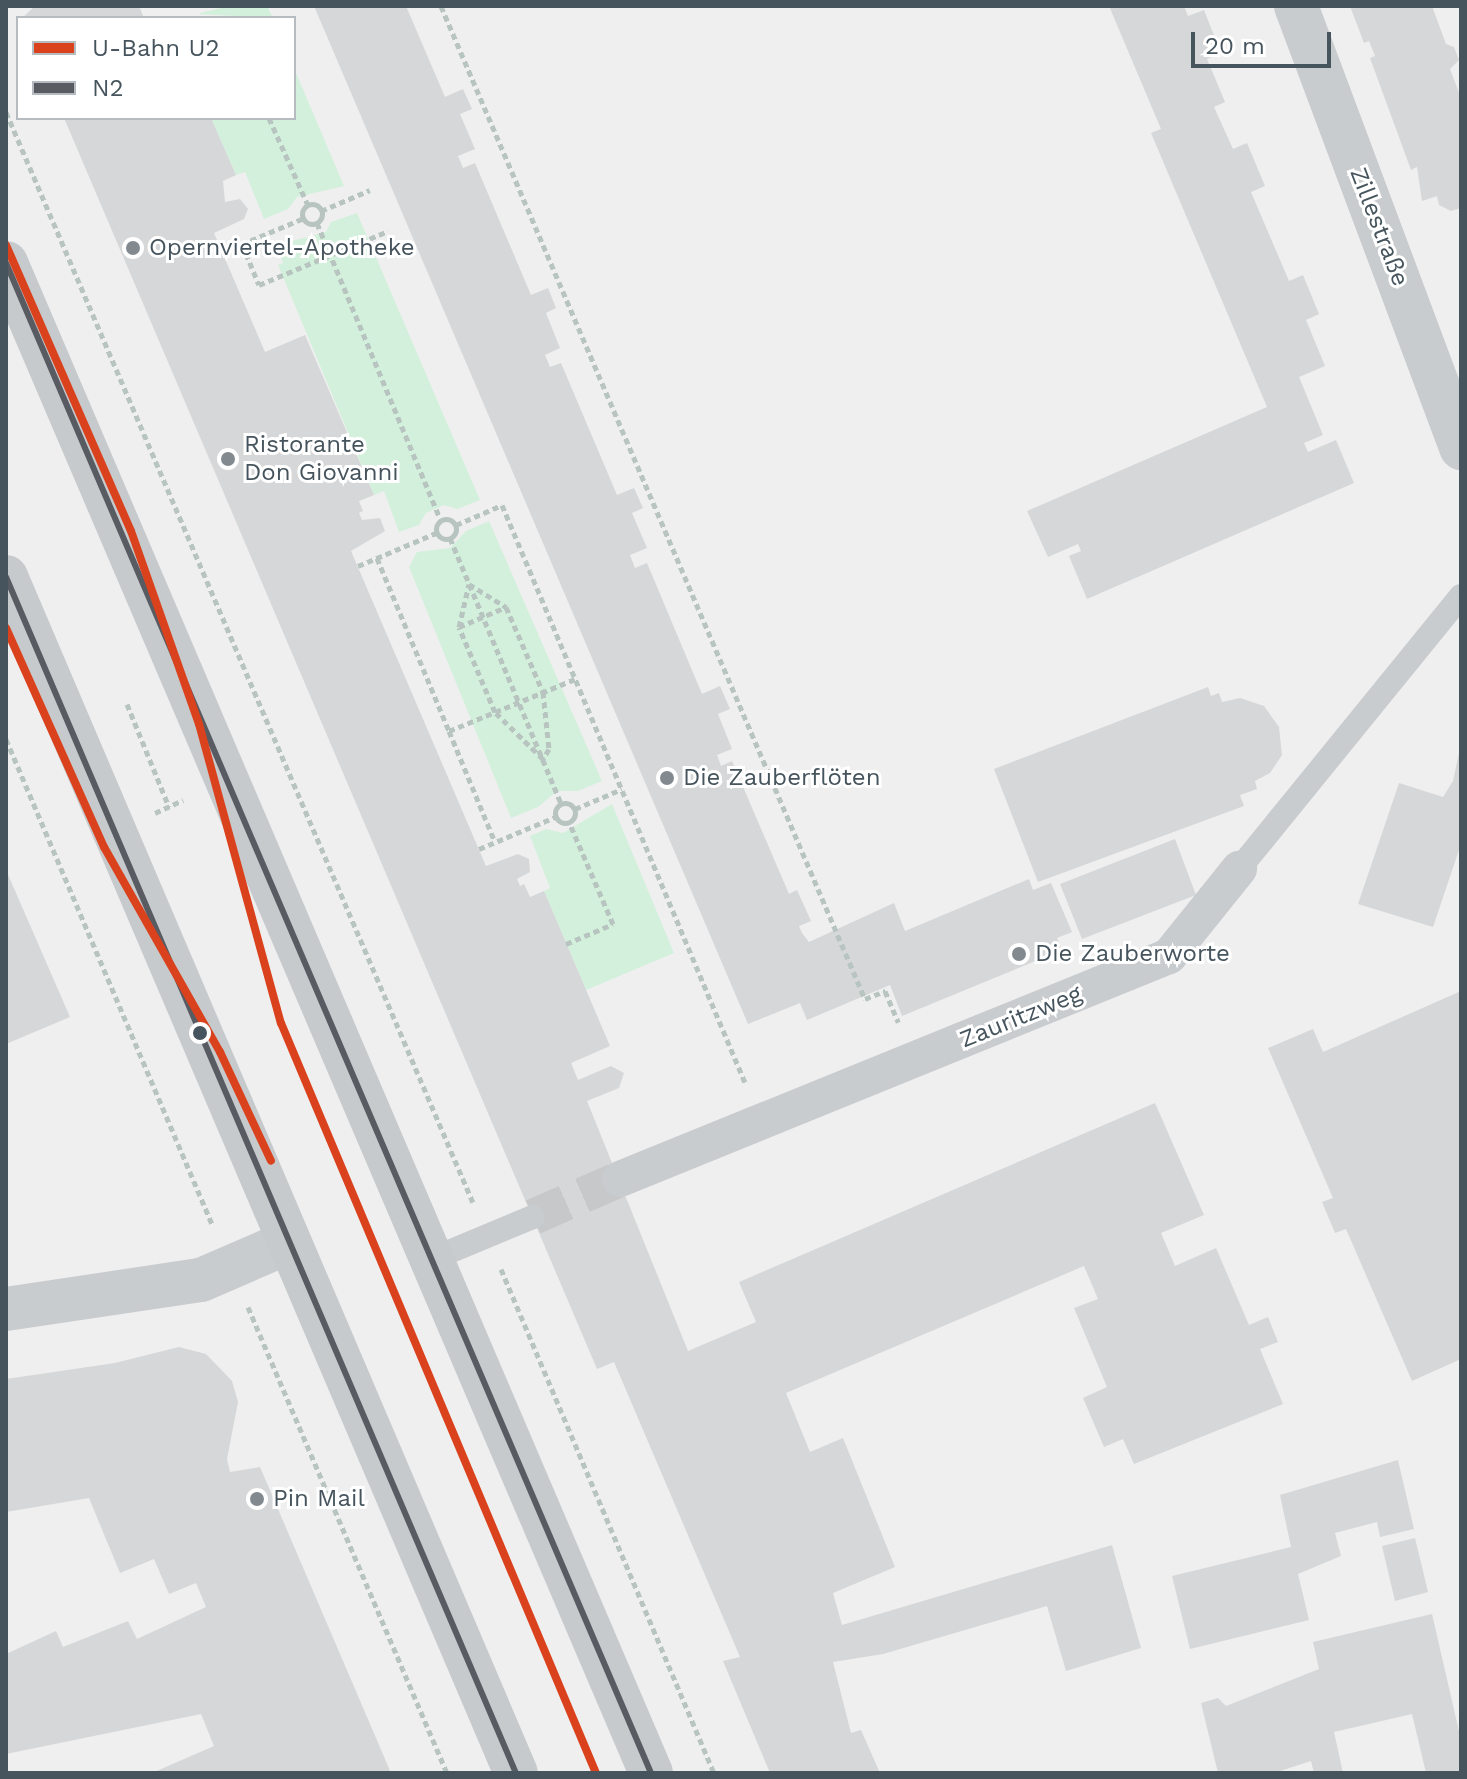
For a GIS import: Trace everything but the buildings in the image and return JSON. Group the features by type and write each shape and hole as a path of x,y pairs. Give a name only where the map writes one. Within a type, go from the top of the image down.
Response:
{"main road":[{"path":"6,263 651,1773"},
{"path":"6,577 516,1773"}],"street":[{"name":"Zillestraße","path":"1296,6 1461,448"},
{"name":"Zauritzweg","path":"620,1179 1169,956 1239,869"},
{"path":"6,1309 201,1280 289,1242"}],"lane":[{"name":"Zauritzweg","path":"1239,869 1461,596"},
{"path":"432,1259 533,1217"}],"path":[{"path":"441,6 865,999 885,991 913,1060"},
{"path":"6,112 714,1773"},
{"path":"270,120 308,205 321,211 370,190"},
{"path":"302,219 308,205"},
{"path":"321,211 317,223 441,521 436,533"},
{"path":"223,252 302,219 317,223"},
{"path":"242,244 259,285 388,231"},
{"path":"441,521 456,525 502,505 761,1122"},
{"path":"456,525 450,538 469,584 561,803 575,809"},
{"path":"358,566 436,533 450,538"},
{"path":"377,558 495,842"},
{"path":"469,584 506,607 543,692 549,749 543,759"},
{"path":"469,584 459,627 495,712 543,759"},
{"path":"459,627 506,607"},
{"path":"449,731 575,679"},
{"path":"127,704 169,807"},
{"path":"6,739 196,1187"},
{"path":"569,822 575,809 622,789"},
{"path":"153,814 183,800"},
{"path":"555,817 561,803"},
{"path":"479,849 555,817 569,822 613,924 566,944"},
{"path":"266,1346 447,1773"}],"green space":[{"path":"229,6 267,6 272,16 235,16 197,14"},
{"path":"296,73 344,186 297,197 288,209 264,219 245,172 236,175 212,120 296,120"},
{"path":"357,213 480,500 457,509 444,505 426,513 419,525 399,532 384,491 374,495 278,265 283,263 277,245 326,232 331,222"},
{"path":"489,521 602,781 578,791 557,791 538,807 511,818 409,567 417,552 450,548 466,531"},
{"path":"612,804 674,953 586,990 544,891 550,888 530,836 546,829 563,833"}],"tunnel":[{"path":"533,1217 620,1179"}],"metro line":[{"name":"U2","path":"6,245 131,531 199,724 281,1023 596,1773"},
{"name":"U2","path":"6,628 104,847 220,1052 271,1161"}],"transit line":[{"name":"N2","path":"6,263 651,1773"},
{"name":"N2","path":"6,577 516,1773"}],"place":[{"name":"Opernviertel-Apotheke","path":"133,248"},
{"name":"Ristorante Don Giovanni","path":"228,459"},
{"name":"Die Zauberflöten","path":"667,778"},
{"name":"Die Zauberworte","path":"1019,954"},
{"name":"Pin Mail","path":"257,1499"}]}
